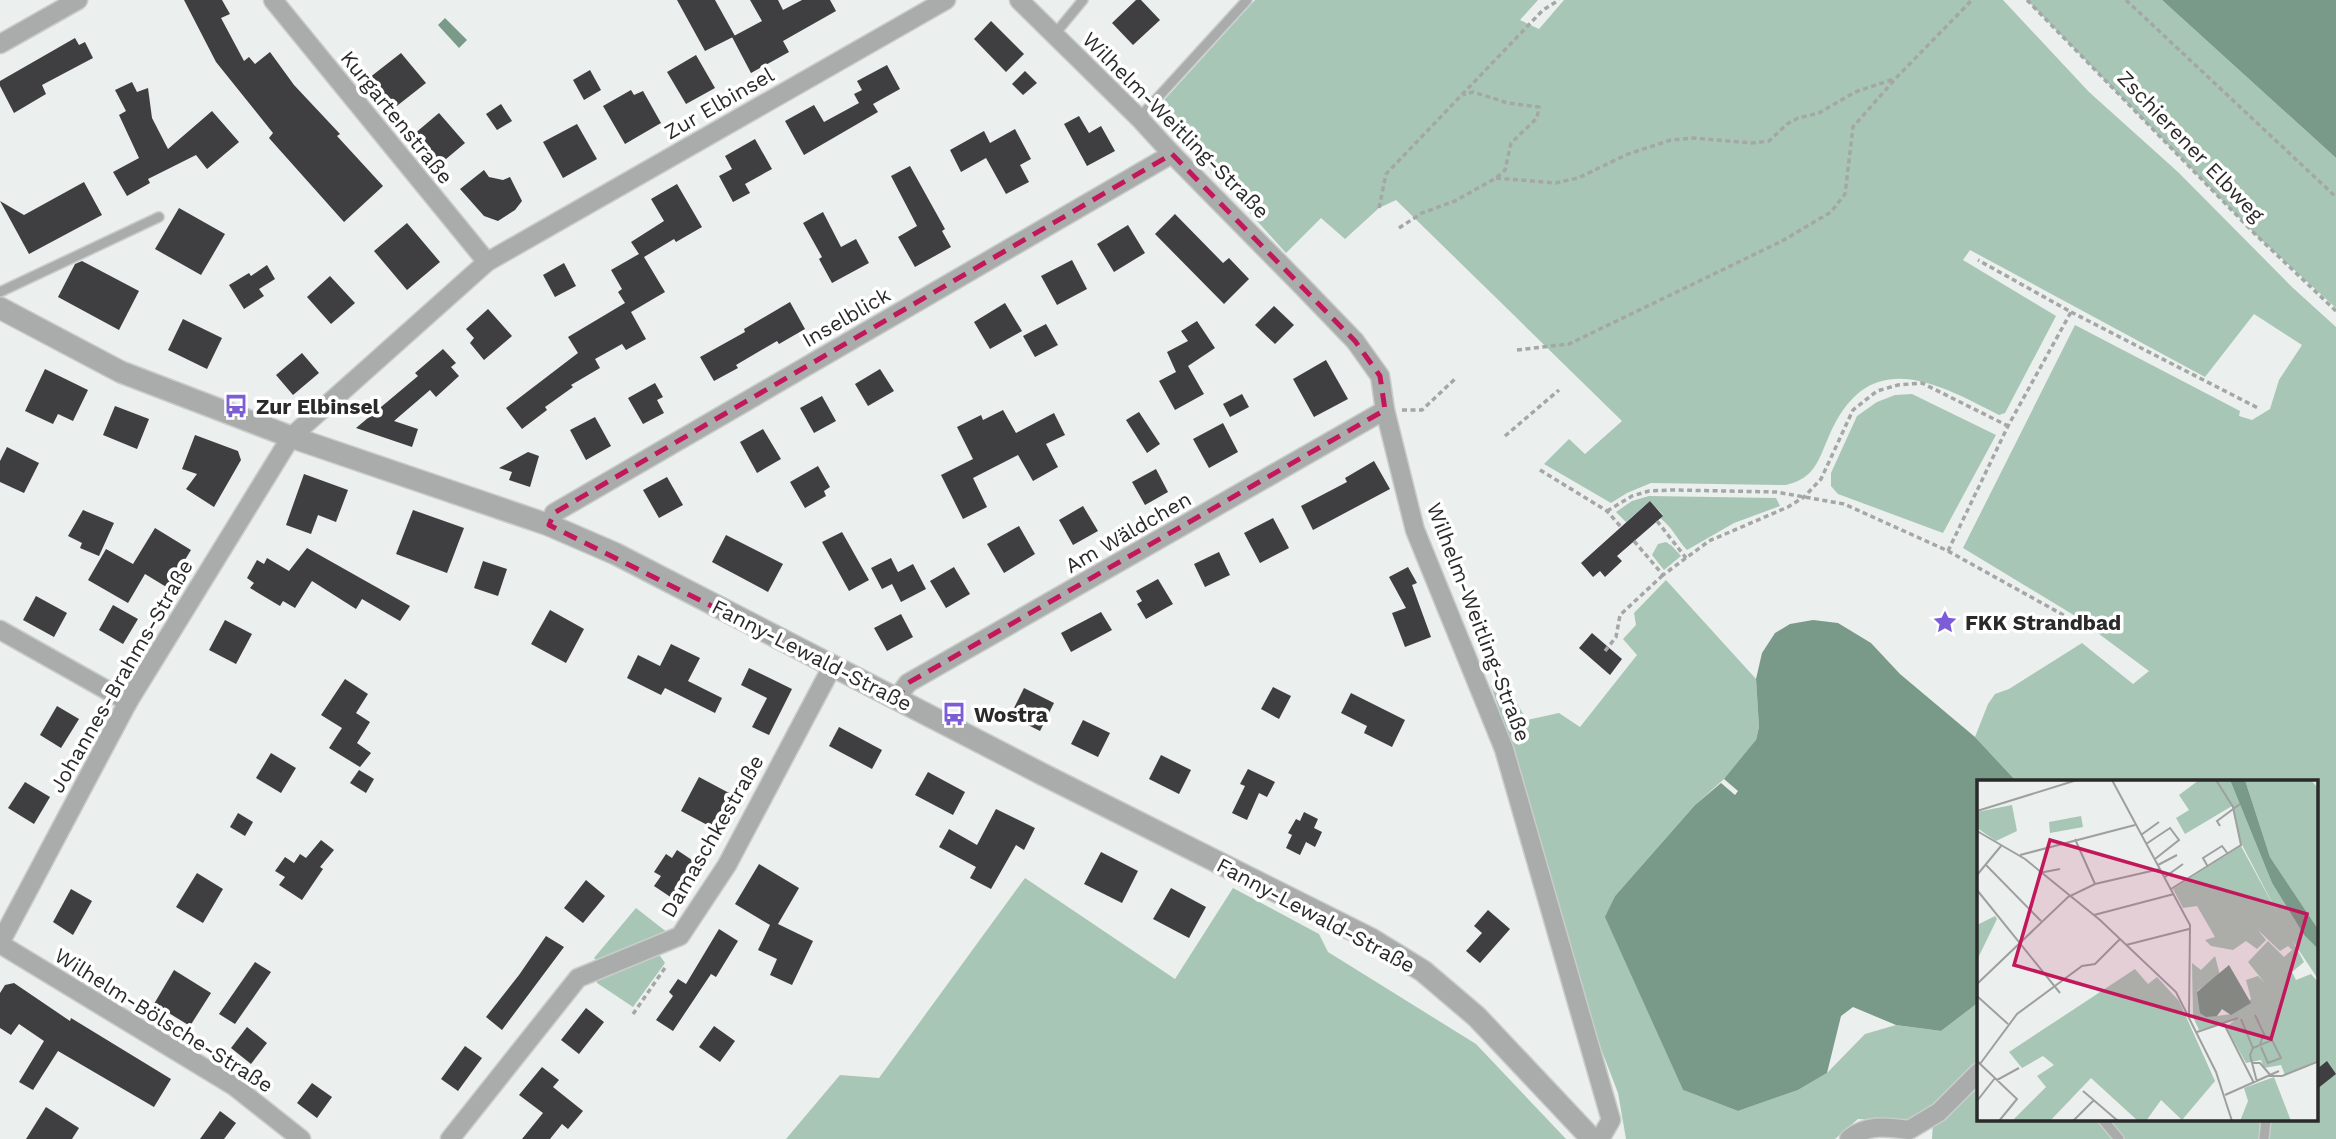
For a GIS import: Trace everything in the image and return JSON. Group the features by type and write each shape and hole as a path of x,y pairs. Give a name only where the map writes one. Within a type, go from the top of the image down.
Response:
{"street":[{"path":"0,44 78,0"},
{"name":"Kurgartenstraße","path":"273,0 487,262"},
{"name":"Zur Elbinsel","path":"291,436 487,262 946,0"},
{"name":"Wilhelm-Weitling-Straße","path":"1019,0 1139,118 1355,341 1380,376 1385,410 1415,530 1504,749 1611,1120 1601,1139"},
{"name":"Inselblick","path":"548,525 554,513 564,507 1172,154"},
{"name":"Fanny-Lewald-Straße","path":"0,308 121,372 291,436 548,525 616,554 1042,774 1371,939 1423,971 1476,1017 1592,1139"},
{"name":"Am Wäldchen","path":"897,698 908,683 1385,410"},
{"name":"Johannes-Brahms-Straße","path":"0,943 128,702 291,436"},
{"path":"0,630 128,702"},
{"name":"Damaschkestraße","path":"450,1139 578,978 680,936 727,864 833,665"},
{"name":"Wilhelm-Bölsche-Straße","path":"0,943 234,1086 302,1139"},
{"path":"1849,1139 1859,1131 1883,1126 1913,1135 1977,1074"}],"lane":[{"path":"1054,35 1083,0"},
{"path":"1139,118 1247,0"},
{"path":"0,292 159,217"},
{"path":"2105,1122 2119,1139"}],"path":[{"path":"1379,208 1386,174 1543,10 1559,0"},
{"path":"1517,350 1569,344 1782,241 1832,212 1845,194 1853,127 1896,78 1972,0"},
{"name":"Zschierener Elbweg","path":"2027,0 2256,236 2336,311"},
{"path":"2126,0 2336,197"},
{"path":"1496,178 1556,183 1578,178 1628,154 1671,140 1693,138 1752,143 1769,141 1787,124 1798,118 1819,113 1855,92 1896,78"},
{"path":"1399,228 1422,213 1455,201 1496,178 1505,170 1511,143 1537,118 1539,107 1507,103 1473,92 1461,95"},
{"path":"1978,260 2071,312 2258,408"},
{"path":"1948,551 2008,426 2071,312"},
{"path":"1385,410 1422,410 1456,379"},
{"path":"1605,651 1616,637 1620,615 1663,575 1709,541 1788,507 1804,497 1821,479 1853,410 1877,391 1898,385 1922,383 2008,426"},
{"path":"1505,436 1559,390"},
{"path":"1540,470 1607,511 1621,527"},
{"path":"1607,511 1632,496 1649,491 1749,490 1844,504 1948,551 2067,617"},
{"path":"1657,521 1686,558"},
{"path":"1634,541 1663,575"},
{"path":"633,1014 667,965"}],"highlighted area":[{"path":"1172,154 1355,341 1380,376 1385,410 908,683 897,698 549,525 554,513"}],"shaded area":[{"path":"1255,0 1538,0 1520,20 1539,29 1564,0 2003,0 2089,92 2178,172 2293,288 2336,327 2336,1139 1932,1139 1933,1122 1977,1089 1977,1122 2318,1122 2318,780 2015,780 1975,737 1988,704 1995,694 2009,689 2082,643 2133,684 2149,671 2072,614 1963,548 2075,325 2240,411 2239,416 2252,420 2270,409 2279,380 2302,345 2254,314 2205,377 1970,250 1963,260 2056,316 2005,413 1999,415 1950,391 1926,383 1904,379 1883,381 1863,390 1845,408 1814,467 1796,482 1786,485 1651,483 1611,503 1544,464 1569,439 1585,454 1622,421 1396,200 1379,208 1345,239 1321,218 1286,253 1156,109"},
{"path":"2027,0 2162,0 2336,158 2336,308 2256,235"},
{"path":"2162,0 2336,0 2336,158"},
{"path":"445,18 467,40 459,48 438,25"},
{"path":"1912,394 1996,435 1943,533 1838,494 1831,486 1831,473 1857,416 1877,402 1895,395"},
{"path":"1649,496 1776,498 1780,506 1734,523 1687,550 1660,518 1663,515 1650,501 1626,522 1616,512 1632,501"},
{"path":"1666,542 1681,556 1664,570 1652,555 1658,544"},
{"path":"1666,580 1756,679 1759,727 1750,750 1724,779 1695,805 1615,896 1606,917 1683,1090 1738,1111 1798,1090 1827,1073 1865,1034 1896,1025 1941,1031 1977,1004 1977,1077 1907,1122 1858,1119 1835,1139 1626,1139 1618,1093 1587,1012 1555,906 1517,761 1491,686 1505,676 1527,720 1559,713 1580,727 1637,655 1623,639 1636,625 1634,613"},
{"path":"1813,620 1838,623 1871,643 1900,674 1975,737 2015,780 1977,780 1977,1004 1941,1031 1896,1025 1853,1007 1841,1016 1827,1073 1798,1090 1738,1111 1683,1090 1605,917 1615,896 1695,805 1721,783 1735,795 1738,791 1724,779 1756,740 1759,727 1756,679 1762,653 1775,633 1790,624"},
{"path":"1025,878 1175,979 1233,888 1319,934 1328,952 1476,1044 1566,1139 786,1139 840,1075 879,1078"},
{"path":"636,908 668,933 598,962 594,958"},
{"path":"658,953 665,963 633,1007 597,983 597,978"}],"building":[{"path":"184,0 222,0 230,14 221,18 244,61 249,57 255,64 270,52 294,85 340,134 337,136 383,186 344,222 269,138 273,133 216,62"},
{"path":"677,0 715,0 735,36 705,51"},
{"path":"750,0 778,0 783,10 802,0 830,0 836,11 783,41 789,52 751,73 732,37 762,21"},
{"path":"1136,0 1141,0 1160,20 1133,45 1112,23"},
{"path":"991,21 1024,54 1006,72 974,39"},
{"path":"75,38 79,45 85,42 93,58 42,85 46,94 14,113 0,81"},
{"path":"401,53 426,83 393,109 369,78"},
{"path":"696,55 715,88 686,104 667,72"},
{"path":"887,65 900,89 873,104 878,112 804,155 785,121 814,105 824,122 859,103 854,94 862,90 857,81"},
{"path":"590,70 601,90 584,100 573,80"},
{"path":"1025,71 1037,83 1023,95 1012,84"},
{"path":"132,82 137,92 148,88 152,118 168,149 212,111 239,142 207,169 196,155 148,179 150,183 127,196 113,172 139,158 119,115 126,111 115,90"},
{"path":"631,90 634,95 643,91 661,123 625,144 603,106"},
{"path":"501,104 512,121 497,130 486,114"},
{"path":"439,113 465,143 439,165 413,135"},
{"path":"1079,116 1089,133 1101,126 1115,151 1087,166 1064,124"},
{"path":"577,124 597,159 563,178 543,142"},
{"path":"1015,129 1031,159 1020,165 1029,182 1006,194 986,158 961,172 950,150 984,131 990,143"},
{"path":"755,139 772,169 745,184 750,193 733,202 719,176 732,169 725,156"},
{"path":"910,166 945,229 942,231 951,247 915,267 898,237 917,226 891,176"},
{"path":"484,170 489,177 503,180 510,177 522,201 515,210 498,221 484,216 460,189"},
{"path":"84,182 102,215 29,254 0,201 24,215"},
{"path":"677,184 702,227 676,242 674,239 644,257 665,292 631,312 646,339 626,350 622,344 595,359 600,368 571,385 573,387 545,407 547,410 522,429 506,408 578,353 568,337 625,303 618,292 622,289 611,270 639,254 631,242 664,221 651,199"},
{"path":"179,208 225,234 201,275 155,249"},
{"path":"823,212 841,247 856,239 869,263 832,283 819,259 822,257 803,223"},
{"path":"1175,214 1223,263 1229,258 1249,279 1224,304 1155,234"},
{"path":"407,223 440,262 407,290 374,251"},
{"path":"1128,225 1145,253 1114,272 1097,244"},
{"path":"1072,260 1087,289 1057,305 1041,276"},
{"path":"82,261 139,291 119,330 58,297 75,264"},
{"path":"564,263 576,286 555,297 543,275"},
{"path":"267,265 275,279 259,289 264,296 244,309 229,285 249,273 251,276"},
{"path":"330,276 355,303 331,324 307,297"},
{"path":"790,302 805,329 779,344 777,341 714,381 700,357 745,332 744,329"},
{"path":"1005,303 1022,331 990,349 974,322"},
{"path":"1274,306 1294,325 1275,344 1255,325"},
{"path":"488,309 512,336 484,360 470,343 474,338 466,329"},
{"path":"183,319 222,338 207,369 168,350"},
{"path":"1197,321 1215,348 1188,366 1204,394 1175,410 1159,381 1176,372 1167,352 1188,341 1181,331"},
{"path":"1046,324 1058,345 1035,357 1023,336"},
{"path":"443,349 456,363 451,367 459,376 436,397 430,390 394,421 418,429 412,447 356,428 418,376 415,373"},
{"path":"302,353 319,373 293,395 276,375"},
{"path":"1326,360 1348,399 1314,417 1293,379"},
{"path":"45,369 88,390 73,421 58,414 53,424 25,411"},
{"path":"880,369 894,391 868,406 855,384"},
{"path":"655,383 663,397 657,400 664,413 643,424 628,398"},
{"path":"1242,394 1249,407 1230,417 1223,404"},
{"path":"822,396 836,421 814,433 800,408"},
{"path":"115,406 149,419 137,449 103,435"},
{"path":"1003,410 1016,433 1054,413 1065,435 1046,444 1058,467 1033,481 1018,455 973,478 987,507 963,519 941,475 973,459 957,427 981,415 983,420"},
{"path":"1139,412 1160,444 1147,453 1126,420"},
{"path":"595,417 611,446 586,460 570,430"},
{"path":"1223,423 1238,452 1209,468 1193,439"},
{"path":"763,429 781,459 757,473 740,442"},
{"path":"195,435 238,451 241,460 214,507 186,489 197,474 182,469"},
{"path":"7,447 39,463 24,493 0,482 0,461"},
{"path":"528,452 539,456 530,487 509,480 512,472 499,468"},
{"path":"1374,461 1390,489 1313,530 1301,506 1347,482 1345,478"},
{"path":"818,466 830,487 824,491 826,496 805,508 790,482"},
{"path":"1156,469 1168,492 1145,505 1132,482"},
{"path":"304,474 348,490 336,522 318,515 311,534 286,525"},
{"path":"667,477 683,505 659,518 643,490"},
{"path":"1650,501 1663,516 1617,556 1622,561 1605,577 1600,571 1593,577 1581,563"},
{"path":"1083,506 1098,531 1073,545 1059,520"},
{"path":"83,510 114,523 99,556 80,548 82,543 68,536"},
{"path":"413,510 464,528 447,573 396,554"},
{"path":"1273,518 1289,548 1260,563 1244,533"},
{"path":"1019,526 1035,554 1004,573 987,544"},
{"path":"155,528 191,550 168,588 145,574 128,603 88,580 106,549 133,564"},
{"path":"842,532 869,580 849,591 822,542"},
{"path":"726,535 783,564 768,592 712,562"},
{"path":"307,548 410,606 400,621 362,599 356,609 312,581 295,608 283,601 280,606 250,588 254,583 247,578 257,560 264,564 267,558 289,571"},
{"path":"1219,552 1230,575 1205,587 1194,564"},
{"path":"891,558 898,572 913,564 926,589 901,602 892,584 882,589 871,568"},
{"path":"483,561 507,569 498,596 474,588"},
{"path":"954,567 970,594 946,608 930,581"},
{"path":"1408,567 1417,583 1412,585 1431,637 1405,647 1392,613 1406,608 1389,577"},
{"path":"1158,579 1173,604 1146,619 1137,604 1142,601 1136,591"},
{"path":"36,596 67,613 54,637 23,620"},
{"path":"113,605 138,619 123,644 99,630"},
{"path":"550,610 584,629 566,663 531,644"},
{"path":"1101,612 1112,630 1071,652 1061,633"},
{"path":"901,614 913,637 887,651 874,628"},
{"path":"225,620 252,634 236,664 209,650"},
{"path":"1592,633 1622,659 1610,675 1579,648"},
{"path":"671,644 700,658 688,681 722,698 715,713 665,688 661,695 627,678 638,655 660,666"},
{"path":"749,668 792,689 769,735 752,727 767,698 741,685"},
{"path":"345,679 368,694 356,713 370,722 357,743 371,753 360,767 329,748 342,728 321,715"},
{"path":"1273,687 1291,696 1279,719 1261,709"},
{"path":"1024,688 1054,703 1040,731 1010,716"},
{"path":"1351,693 1405,720 1392,747 1364,733 1367,726 1341,713"},
{"path":"57,706 79,719 61,748 40,735"},
{"path":"1083,720 1110,733 1098,757 1071,744"},
{"path":"839,727 882,750 872,769 829,746"},
{"path":"271,753 296,768 281,793 256,778"},
{"path":"1161,755 1191,770 1179,794 1149,779"},
{"path":"1248,769 1275,782 1267,797 1259,793 1247,820 1232,813 1245,786 1240,784"},
{"path":"359,770 374,779 366,793 350,783"},
{"path":"928,772 965,792 953,815 915,795"},
{"path":"699,777 731,794 713,828 681,811"},
{"path":"25,782 50,797 34,824 8,808"},
{"path":"996,809 1035,828 1024,850 1016,845 991,889 970,878 976,867 939,847 949,829 977,845"},
{"path":"1304,812 1318,819 1314,828 1322,832 1315,847 1306,842 1300,855 1286,848 1292,835 1288,833 1296,819 1300,821"},
{"path":"238,813 253,822 245,836 230,827"},
{"path":"321,840 334,850 320,867 323,869 302,900 279,885 285,877 275,871 285,857 294,863 300,854 306,858"},
{"path":"677,850 695,862 672,898 654,886 661,876 654,872 666,854 672,858"},
{"path":"1101,852 1138,871 1122,903 1084,884"},
{"path":"759,864 799,888 778,924 813,941 792,985 770,975 777,959 758,950 770,925 735,904"},
{"path":"197,873 223,889 203,923 176,907"},
{"path":"586,880 605,896 583,923 564,908"},
{"path":"1171,888 1206,907 1189,938 1153,919"},
{"path":"71,889 92,901 73,935 53,922"},
{"path":"1488,910 1510,929 1480,963 1466,951 1482,933 1474,926"},
{"path":"719,929 738,941 716,977 711,974 673,1031 656,1020 673,996 669,992 678,979 686,984"},
{"path":"546,936 564,947 502,1030 486,1017"},
{"path":"255,962 271,972 235,1024 219,1014"},
{"path":"174,970 211,993 190,1026 154,1004"},
{"path":"14,983 70,1021 71,1018 171,1079 154,1107 58,1051 33,1090 19,1082 44,1041 19,1024 11,1035 0,1028 0,993 5,985"},
{"path":"586,1008 604,1022 579,1054 561,1040"},
{"path":"714,1026 735,1041 720,1062 699,1047"},
{"path":"247,1027 267,1043 251,1064 231,1048"},
{"path":"465,1046 482,1058 458,1091 441,1079"},
{"path":"2327,1061 2336,1074 2318,1088 2318,1068"},
{"path":"542,1067 559,1080 553,1087 583,1111 568,1129 562,1124 550,1139 522,1139 543,1113 519,1095"},
{"path":"312,1083 332,1097 317,1118 297,1103"},
{"path":"46,1107 79,1128 72,1139 26,1139"},
{"path":"220,1111 236,1123 224,1139 200,1139"}],"place":[{"name":"Zur Elbinsel","path":"236,406"},
{"name":"FKK Strandbad","path":"1945,622"},
{"name":"Wostra","path":"954,714"}]}
